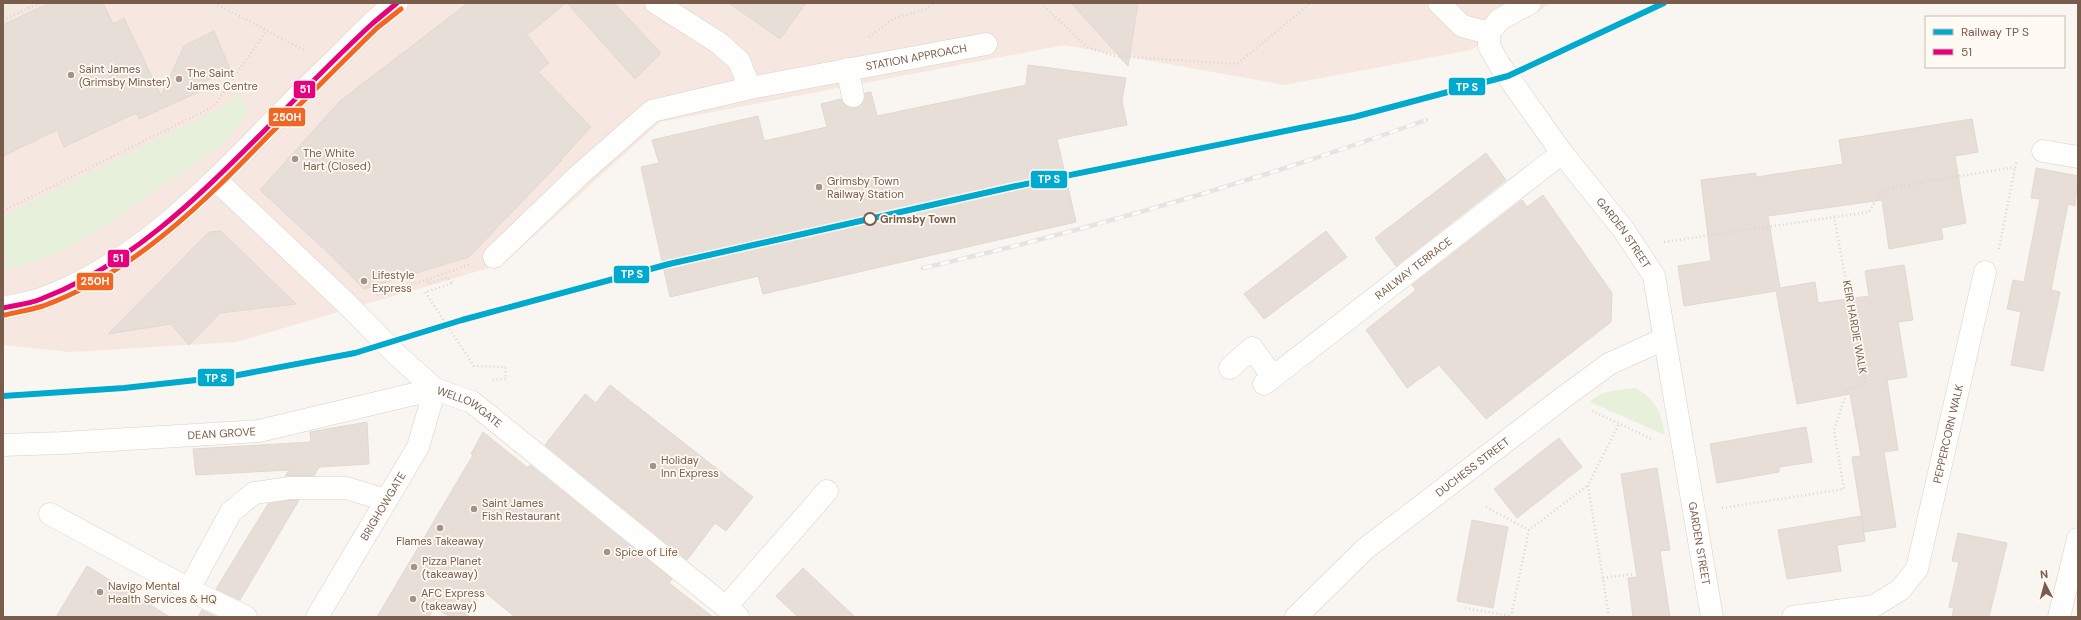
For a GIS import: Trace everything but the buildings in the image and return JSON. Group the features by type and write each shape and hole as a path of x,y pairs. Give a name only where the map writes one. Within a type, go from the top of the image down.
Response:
{"street":[{"path":"3,308 40,300 86,280 152,236 216,180 293,100 397,3"},
{"path":"656,3 719,43 739,61 750,88"},
{"path":"1439,3 1462,26 1489,33 1499,20 1530,3"},
{"name":"GARDEN STREET","path":"1489,33 1489,46 1499,64 1562,153 1636,247 1654,276 1712,617"},
{"name":"STATION APPROACH","path":"494,257 578,176 652,111 750,88 986,44"},
{"path":"847,69 853,96"},
{"path":"2043,151 2078,157"},
{"name":"RAILWAY TERRACE","path":"1230,368 1252,348 1269,380 1562,153"},
{"name":"WELLOWGATE","path":"216,180 435,390 472,402 732,612"},
{"name":"PEPPERCORN WALK","path":"1793,617 1874,606 1900,590 1917,569 1985,272"},
{"name":"DUCHESS STREET","path":"1296,617 1365,548 1564,397 1609,364 1664,339"},
{"name":"DEAN GROVE","path":"3,445 62,443 259,431 435,390"},
{"name":"BRIGHOWGATE","path":"317,617 418,447 435,390"},
{"path":"189,589 231,512 254,493 290,488 346,488 386,500"},
{"path":"732,612 827,491"},
{"path":"50,514 189,589 246,617"},
{"path":"2059,617 2078,539"}],"path":[{"path":"27,3 29,8"},
{"path":"3,20 40,3"},
{"path":"214,3 331,63"},
{"path":"847,69 845,61 864,41 893,19 926,9 934,3"},
{"path":"1041,3 1087,47 1115,56 1237,64 1311,3"},
{"path":"3,211 214,106 267,30"},
{"path":"1985,272 1995,267 2015,167 2021,148 2043,151"},
{"path":"1636,247 1869,212 1882,189 2015,167"},
{"name":"KEIR HARDIE WALK","path":"1695,513 1844,489 1834,430 1847,391 1865,382 1834,217"},
{"path":"347,304 494,257"},
{"path":"426,280 429,284 447,277 453,283 425,292 474,366 505,367 506,379 489,380"},
{"path":"1564,397 1684,454"},
{"path":"1465,608 1511,616 1529,530 1588,485 1619,424"},
{"path":"1588,485 1610,617"},
{"path":"1486,507 1529,530"},
{"path":"1603,578 1634,574"}],"shaded area":[{"path":"3,3 1552,3 1471,50 1284,85 1064,45 660,122 503,264 236,342 70,352 3,345"}],"green space":[{"path":"3,3 21,3 3,11"},
{"path":"238,92 249,112 222,145 91,235 64,250 36,262 3,271 3,216 224,107"},
{"path":"1636,388 1649,398 1657,408 1660,413 1665,435 1590,402 1606,393"}],"railway":[{"path":"923,268 1051,237 1177,202 1302,163 1426,120"}],"transit line":[{"name":"51","path":"3,308 36,301 74,285 105,268 134,248 162,226 215,179 346,49 373,23 397,3"},
{"path":"3,396 124,388 233,376 355,353 462,320 669,264 1016,186 1354,117 1508,76 1664,3"},
{"name":"250H","path":"5,315 43,306 76,292 108,275 166,233 219,185 377,28 401,9"}],"place":[{"name":"Saint James (Grimsby Minster)","path":"71,75"},
{"name":"The Saint James Centre","path":"179,79"},
{"name":"The White Hart (Closed)","path":"295,159"},
{"name":"Grimsby Town Railway Station","path":"819,187"},
{"name":"Grimsby Town","path":"870,219"},
{"name":"Lifestyle Express","path":"364,281"},
{"name":"Holiday Inn Express","path":"653,466"},
{"name":"Saint James Fish Restaurant","path":"474,509"},
{"name":"Flames Takeaway","path":"440,528"},
{"name":"Spice of Life","path":"607,552"},
{"name":"Pizza Planet (takeaway)","path":"414,567"},
{"name":"Navigo Mental Health Services & HQ","path":"100,592"},
{"name":"AFC Express (takeaway)","path":"413,599"}]}
